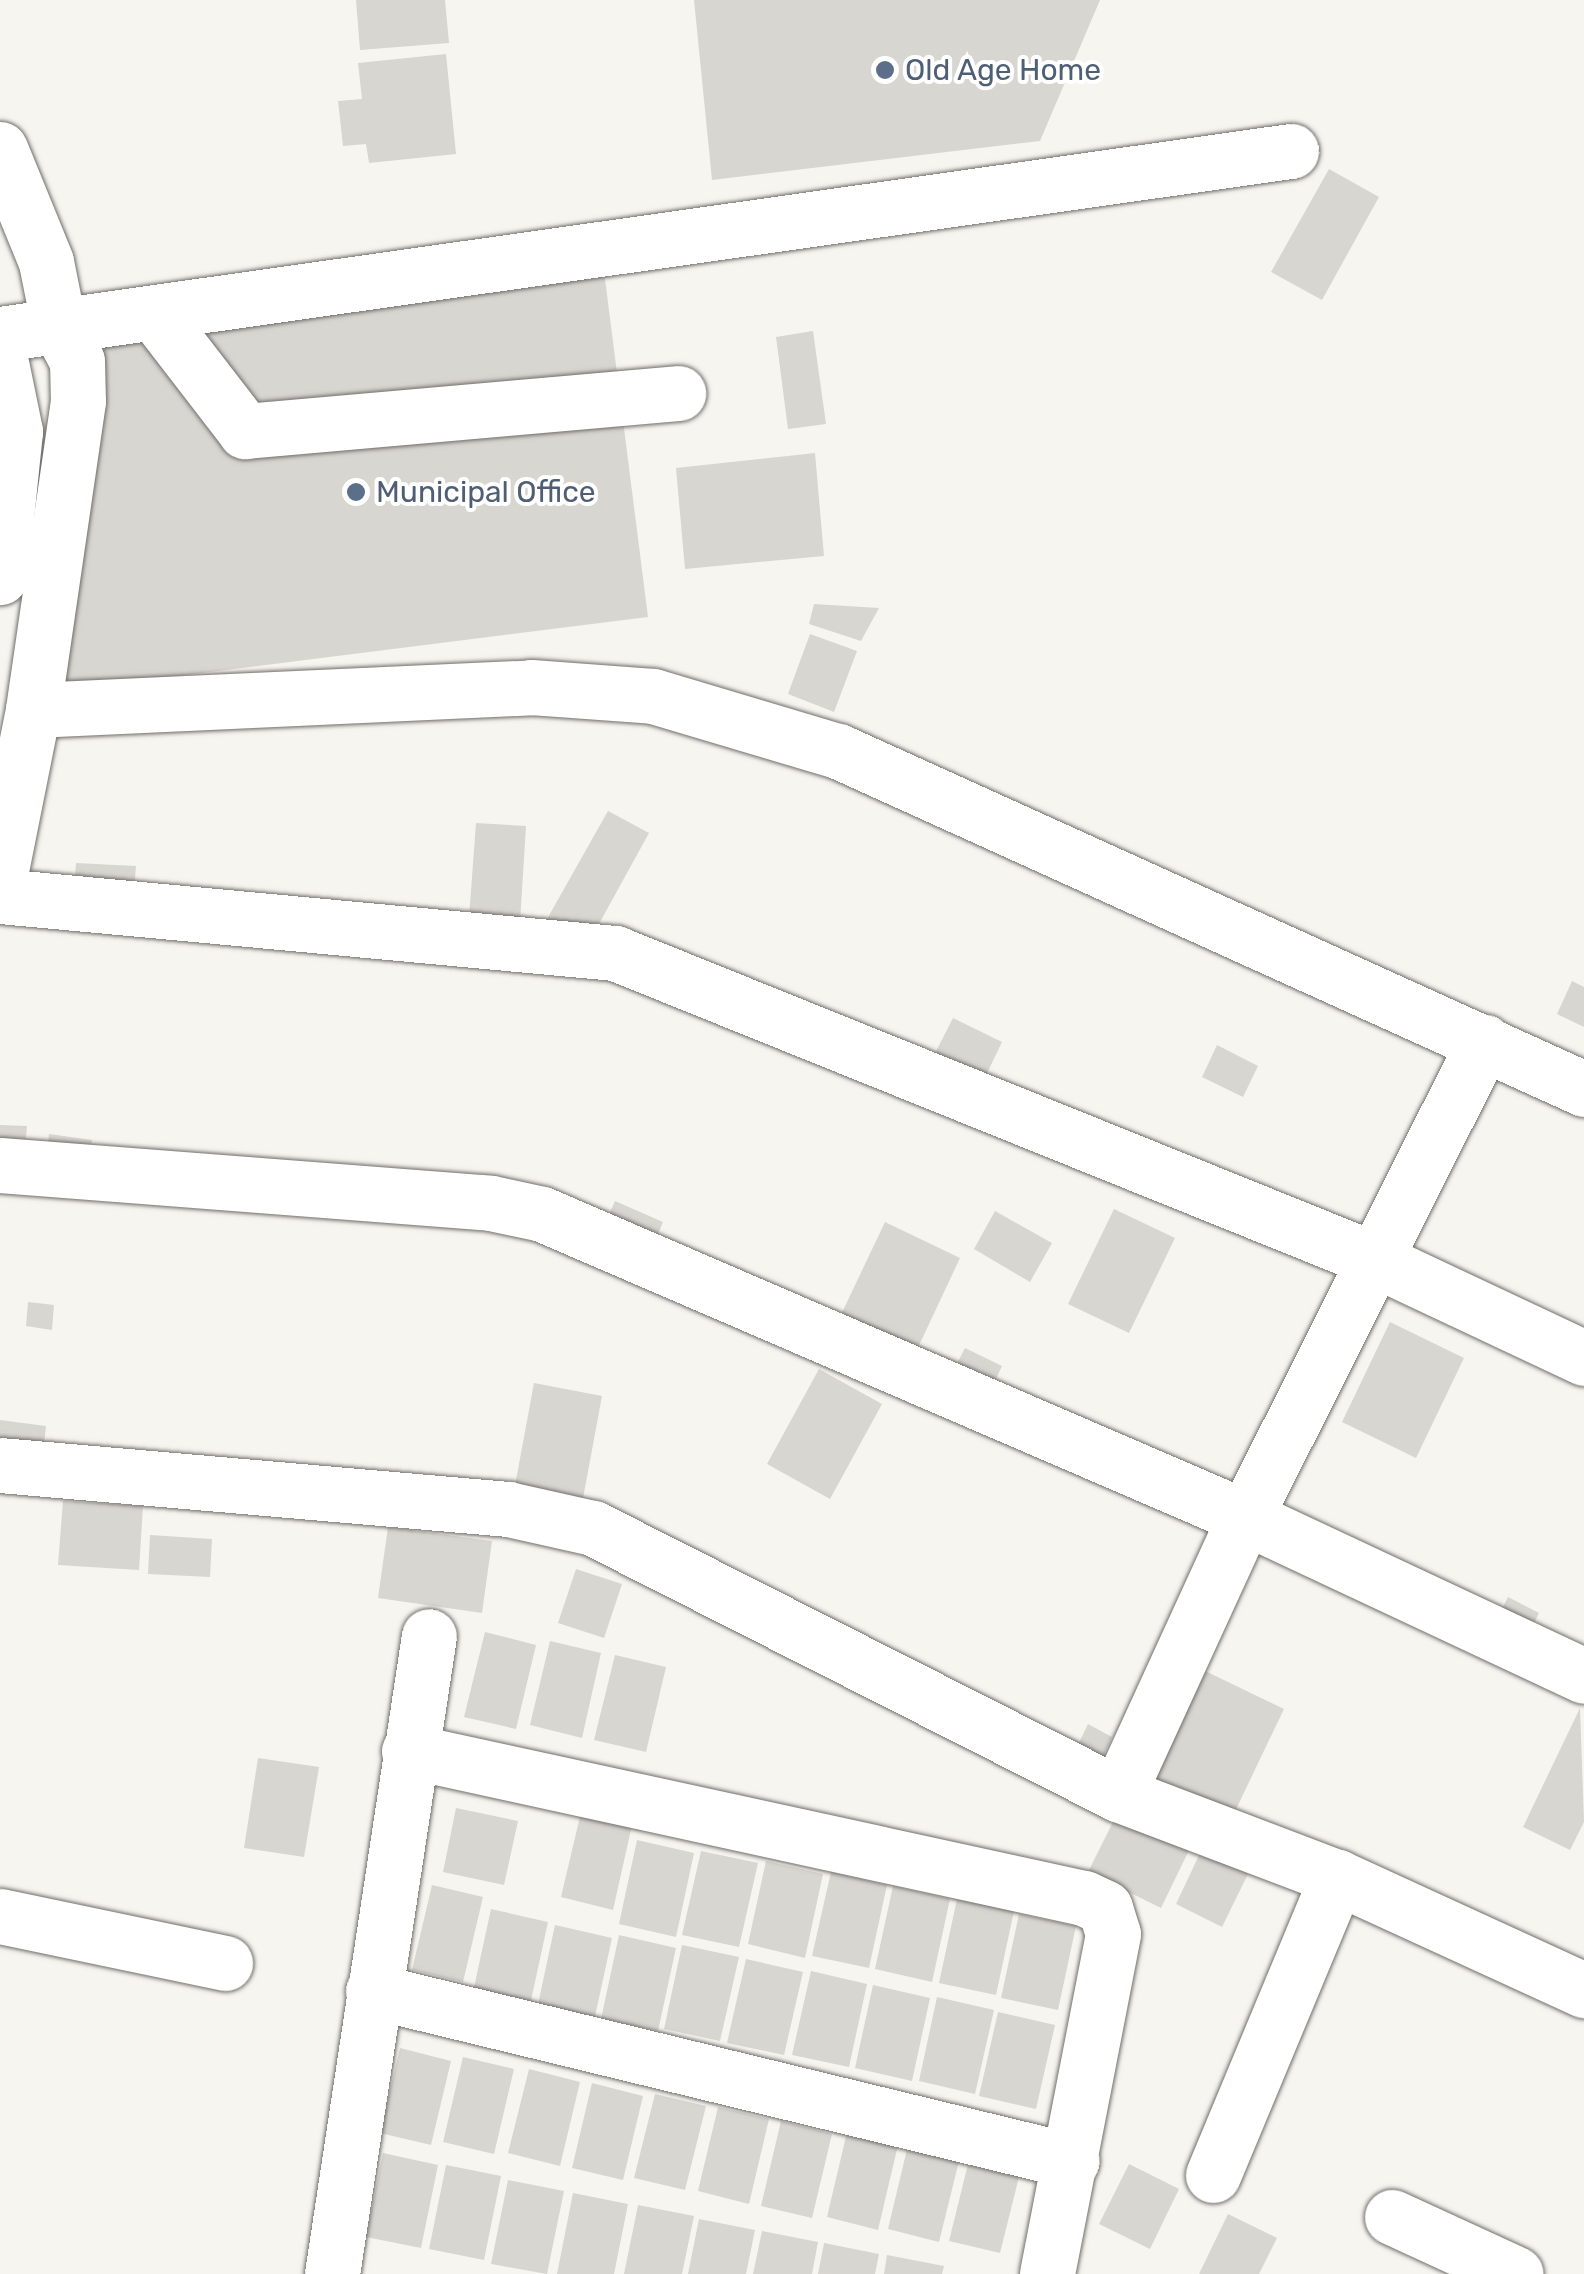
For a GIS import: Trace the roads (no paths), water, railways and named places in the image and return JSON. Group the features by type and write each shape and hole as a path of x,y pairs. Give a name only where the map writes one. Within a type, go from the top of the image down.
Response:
{"street":[{"path":"0,148 46,262 59,327 77,361 78,401 32,710 0,875"},
{"path":"0,334 1291,150"},
{"path":"155,314 245,431 678,393"},
{"path":"0,358 16,430 0,577"},
{"path":"32,710 532,687 653,696 838,751 1584,1089"},
{"path":"0,896 615,953 1376,1260 1584,1358"},
{"path":"1118,1794 1244,1517 1484,1042"},
{"path":"0,1165 492,1203 542,1214 1244,1517 1584,1676"},
{"path":"0,1465 508,1509 592,1528 1118,1794 1337,1877 1584,1990"},
{"path":"332,2274 408,1751 430,1636"},
{"path":"408,1751 1084,1898 1106,1908 1113,1934 1072,2161 1047,2274"},
{"path":"1213,2175 1337,1877"},
{"path":"0,1916 225,1963"},
{"path":"373,1991 1072,2161"},
{"path":"1392,2217 1516,2274"}],"place":[{"name":"Old Age Home","path":"885,70"},
{"name":"Municipal Office","path":"356,492"}]}
